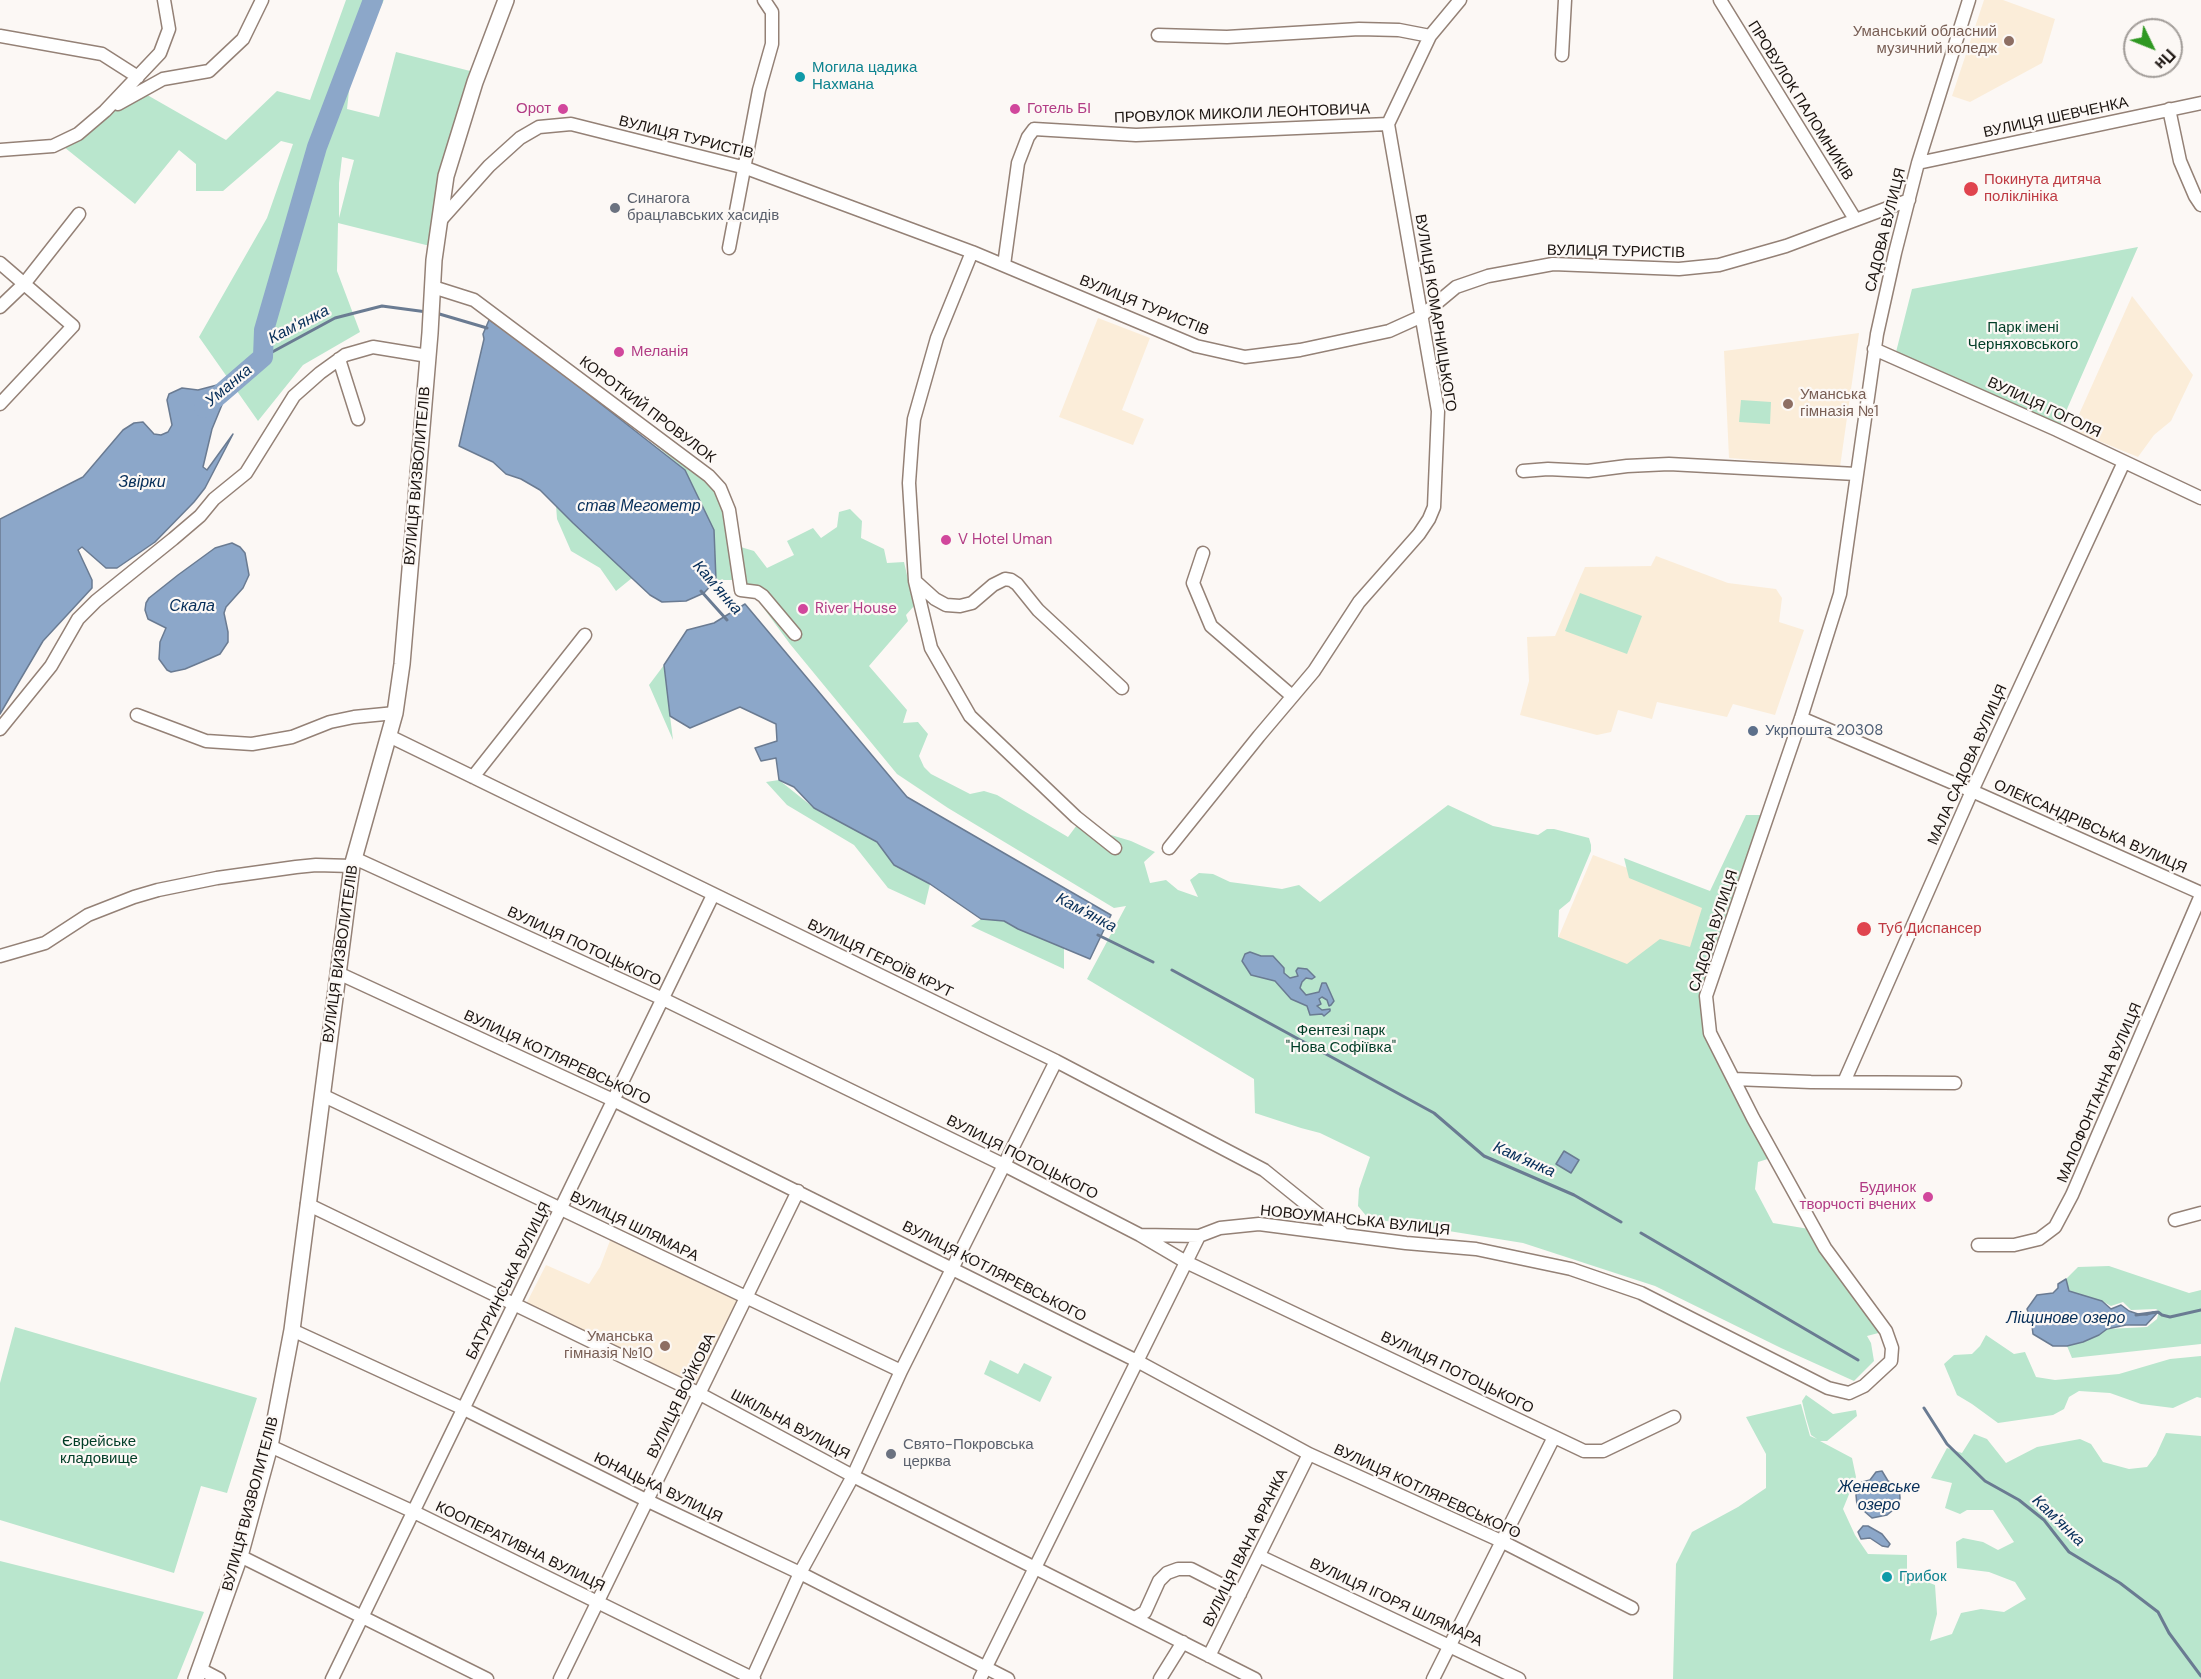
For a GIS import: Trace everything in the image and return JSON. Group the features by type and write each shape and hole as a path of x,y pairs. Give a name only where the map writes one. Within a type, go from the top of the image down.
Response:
{"main road":[{"name":"ВУЛИЦЯ ВИЗВОЛИТЕЛІВ","path":"198,1674 240,1556 270,1446 292,1330 353,862 395,713 405,645 439,222 449,166 475,82 506,0"}],"street":[{"path":"0,150 53,146 78,134 105,111 160,53 169,29 164,0"},
{"path":"105,111 163,79 209,71 243,39 262,0"},
{"path":"729,248 759,90 772,44 772,12 764,0"},
{"path":"1388,124 1430,36 1460,0"},
{"path":"1562,55 1565,0"},
{"name":"ПРОВУЛОК ПАЛОМНИКІВ","path":"1720,0 1855,219"},
{"name":"САДОВА ВУЛИЦЯ","path":"1864,1386 1891,1361 1892,1347 1886,1331 1825,1248 1753,1118 1710,1033 1706,996 1801,718 1840,594 1874,349 1918,163 1969,0"},
{"path":"1158,34 1227,37 1359,29 1399,30 1430,36"},
{"path":"0,36 102,54 138,77"},
{"name":"ВУЛИЦЯ ШЕВЧЕНКА","path":"1918,163 2201,103"},
{"path":"2169,110 2180,161 2201,206"},
{"name":"ВУЛИЦЯ ТУРИСТІВ","path":"439,222 497,159 520,138 540,127 571,124 746,168 972,252 1196,346 1245,357 1300,350 1389,331 1420,316 1456,287 1488,276 1553,264 1679,269 1719,265 1786,246 1909,200"},
{"name":"ПРОВУЛОК МИКОЛИ ЛЕОНТОВИЧА","path":"1004,265 1018,163 1028,137 1034,129 1136,135 1388,124"},
{"name":"ВУЛИЦЯ КОМАРНИЦЬКОГО","path":"1168,848 1314,671 1359,602 1419,534 1434,507 1438,411 1388,124"},
{"path":"0,307 24,284 79,214"},
{"path":"972,252 937,338 914,419 909,483 915,582 931,648 970,716 1076,817 1115,848"},
{"path":"0,263 73,327 0,404"},
{"name":"КОРОТКИЙ ПРОВУЛОК","path":"433,292 474,300 709,476 720,488 729,510 741,590 757,592 764,596 795,634"},
{"path":"0,729 51,666 78,619 96,601 200,516 214,500 246,473 294,396 339,359 359,350 373,346 428,356"},
{"name":"ВУЛИЦЯ ГОГОЛЯ","path":"1874,349 2057,430 2201,498"},
{"path":"339,359 358,419"},
{"name":"МАЛА САДОВА ВУЛИЦЯ","path":"1845,1082 1972,791 2124,462"},
{"path":"1522,471 1548,469 1588,471 1669,464 1856,474"},
{"path":"1203,553 1193,583 1211,626 1292,696"},
{"path":"915,582 946,605 960,606 972,603 993,585 1005,579 1011,580 1044,616 1122,688"},
{"path":"473,777 585,635"},
{"path":"137,715 206,741 252,744 292,737 330,722 395,713"},
{"name":"ОЛЕКСАНДРІВСЬКА ВУЛИЦЯ","path":"1801,718 1972,791 2201,894"},
{"name":"ВУЛИЦЯ ГЕРОЇВ КРУТ","path":"389,736 1056,1061 1264,1170 1343,1233"},
{"path":"0,956 45,943 88,915 158,890 217,878 353,862"},
{"name":"ВУЛИЦЯ ПОТОЦЬКОГО","path":"353,862 663,999 1004,1165 1140,1235 1186,1262 1584,1451 1603,1451 1674,1417"},
{"name":"МАЛОФОНТАННА ВУЛИЦЯ","path":"1978,1245 2014,1245 2039,1239 2055,1227 2072,1195 2201,894"},
{"name":"БАТУРИНСЬКА ВУЛИЦЯ","path":"332,1679 713,895"},
{"name":"ВУЛИЦЯ КОТЛЯРЕВСЬКОГО","path":"338,974 613,1100 1137,1361 1309,1454 1501,1541 1632,1608"},
{"path":"753,1679 800,1573 853,1476 901,1371 1056,1061"},
{"path":"1734,1079 1955,1083"},
{"name":"ВУЛИЦЯ ШЛЯМАРА","path":"322,1095 901,1371"},
{"name":"ВУЛИЦЯ ВОЙКОВА","path":"561,1679 798,1191"},
{"name":"ШКІЛЬНА ВУЛИЦЯ","path":"307,1204 700,1394 853,1476 1255,1679"},
{"path":"2175,1221 2201,1213"},
{"name":"НОВОУМАНСЬКА ВУЛИЦЯ","path":"1140,1235 1199,1236 1220,1228 1259,1224 1343,1233 1406,1243 1476,1249 1571,1269 1641,1293 1828,1388 1849,1393 1864,1386"},
{"path":"983,1673 1199,1236"},
{"name":"ЮНАЦЬКА ВУЛИЦЯ","path":"292,1330 464,1409 648,1501 800,1573 983,1673 1008,1679"},
{"path":"1433,1679 1554,1437"},
{"name":"КООПЕРАТИВНА ВУЛИЦЯ","path":"270,1446 414,1512 753,1679"},
{"name":"ВУЛИЦЯ ІВАНА ФРАНКА","path":"1209,1656 1309,1454"},
{"path":"240,1556 487,1679"},
{"name":"ВУЛИЦЯ ІГОРЯ ШЛЯМАРА","path":"1259,1556 1519,1679"},
{"path":"1135,1618 1145,1612 1159,1581 1167,1573 1178,1569 1191,1569 1240,1594"},
{"path":"1160,1679 1183,1642"},
{"path":"198,1674 219,1679"}],"shaded area":[{"name":"Уманський обласний музичний коледж","path":"1984,0 2003,0 2055,19 2042,63 1970,102 1952,96"},
{"path":"2132,296 2193,375 2171,421 2154,435 2138,457 2072,430"},
{"path":"1098,318 1150,338 1122,410 1144,419 1133,445 1059,417"},
{"name":"Уманська гімназія №1","path":"1859,333 1840,467 1729,458 1724,351"},
{"path":"1656,556 1728,583 1776,589 1782,598 1779,622 1804,630 1775,715 1733,704 1727,717 1657,702 1652,719 1618,710 1611,732 1597,735 1520,715 1529,681 1527,637 1555,636 1585,567 1651,566"},
{"path":"1593,855 1718,902 1675,998 1556,943"},
{"name":"Уманська гімназія №10","path":"611,1238 741,1299 697,1389 526,1304 546,1265 589,1284 600,1267"}],"green space":[{"path":"346,0 384,0 352,64 347,109 379,117 396,52 474,72 430,246 338,223 337,271 360,332 303,365 258,421 199,337 267,218 293,144 281,141 223,191 196,191 196,164 179,150 135,204 64,147 142,92 226,140 277,91 310,100","holes":["342,157 354,160 339,218"]},
{"name":"Парк імені Черняховського","path":"2138,247 2060,425 1895,356 1912,289"},
{"path":"1741,400 1771,402 1770,424 1739,422"},
{"name":"Фентезі парк \"Нова Софіївка\"","path":"641,424 720,488 734,545 754,551 767,568 794,555 787,541 813,528 821,538 837,527 839,512 850,509 862,521 861,538 884,549 887,563 904,562 914,606 906,615 908,621 869,666 907,710 903,723 918,722 928,734 919,756 924,767 931,774 970,794 984,791 997,795 1068,837 1080,821 1091,829 1131,841 1155,852 1144,862 1150,883 1166,880 1178,890 1198,897 1190,880 1199,873 1213,874 1230,882 1282,889 1299,885 1320,902 1448,805 1493,826 1538,835 1547,829 1554,829 1589,838 1591,851 1570,901 1559,910 1558,937 1627,964 1660,939 1690,947 1702,908 1629,878 1624,858 1710,891 1746,815 1768,815 1706,996 1710,1033 1774,1157 1758,1162 1755,1189 1773,1223 1815,1230 1886,1331 1867,1336 1871,1343 1874,1361 1854,1381 1655,1286 1523,1243 1368,1218 1358,1206 1359,1189 1370,1157 1320,1133 1255,1113 1254,1079 1087,979 1126,906 1114,908 948,808 897,774 790,644 751,591 732,580 716,580 714,530 685,470 636,429"},
{"path":"556,505 632,578 616,591 600,568 571,551 557,519"},
{"path":"1580,593 1642,616 1627,654 1565,631"},
{"path":"664,665 670,716 673,740 649,685"},
{"path":"779,780 814,808 877,842 894,865 930,884 925,905 888,888 854,845 787,805 766,782"},
{"path":"981,919 1004,921 1064,948 1064,969 971,926"},
{"path":"2109,1266 2189,1293 2201,1290 2201,1344 2072,1358 2067,1346 2099,1335 2107,1329 2147,1327 2157,1319 2159,1311 2156,1309 2131,1310 2123,1302 2111,1306 2069,1291 2066,1279 2078,1267"},
{"name":"Єврейське кладовище","path":"15,1327 257,1398 227,1493 201,1486 174,1573 0,1520 0,1383"},
{"path":"1986,1335 2014,1354 2025,1352 2036,1377 2055,1380 2119,1374 2170,1359 2201,1356 2201,1398 2197,1397 2173,1408 2141,1404 2110,1393 2079,1391 2069,1397 2064,1409 2053,1415 1998,1423 1957,1395 1944,1364 1954,1355 1972,1354"},
{"path":"990,1360 1018,1374 1024,1363 1052,1377 1040,1402 984,1374"},
{"path":"1806,1395 1833,1414 1856,1410 1857,1416 1827,1441 1820,1441 1852,1458 1856,1477 1843,1509 1855,1535 1868,1554 1907,1555 1907,1574 1935,1585 1937,1614 1930,1641 1952,1634 1961,1613 1981,1609 2004,1612 2026,1599 2015,1582 1989,1572 1957,1568 1956,1542 1963,1538 1983,1542 1998,1550 2014,1542 1993,1510 1967,1510 1960,1514 1945,1508 1952,1483 1931,1478 1947,1448 1962,1453 1974,1434 1987,1439 2006,1463 2037,1447 2080,1439 2091,1444 2103,1462 2129,1469 2147,1467 2156,1455 2166,1433 2201,1436 2201,1679 1673,1679 1676,1564 1692,1532 1738,1507 1766,1488 1766,1454 1746,1417 1801,1404 1810,1436 1817,1439 1811,1435 1806,1418 1802,1401"},
{"path":"0,1561 204,1612 177,1679 0,1679"}],"water":[{"name":"став Мегометр","path":"489,320 527,346 685,470 714,530 716,580 704,593 686,601 662,602 650,595 540,490 521,479 506,474 493,462 459,446 484,339 483,334"},
{"name":"Звірки","path":"217,385 226,395 212,429 203,467 207,470 233,434 205,488 155,542 117,568 106,568 82,547 78,550 92,580 92,588 43,641 0,714 0,519 83,477 123,430 134,423 143,422 154,434 161,435 168,432 172,425 167,400 169,394 182,388 198,390"},
{"name":"Скала","path":"232,543 245,553 249,575 243,588 226,607 224,613 228,642 220,654 185,669 171,672 159,659 160,642 166,628 148,619 145,610 146,603 149,598 215,548"},
{"path":"745,604 907,797 1111,915 1090,959 1004,921 981,919 930,884 894,865 877,842 814,808 794,787 779,780 776,758 761,761 755,748 777,741 776,724 740,707 690,728 670,716 664,665 687,630 714,623"},
{"path":"1250,952 1261,956 1273,956 1290,978 1298,976 1296,971 1298,968 1307,969 1315,977 1306,978 1302,982 1300,988 1306,995 1319,992 1322,983 1326,983 1334,1001 1329,1006 1327,1000 1322,997 1319,999 1321,1004 1317,1006 1322,1010 1330,1009 1330,1011 1324,1016 1322,1014 1310,1015 1307,1006 1291,999 1275,981 1251,975 1242,961 1245,954"},
{"path":"1564,1151 1579,1160 1571,1173 1556,1164"},
{"name":"Ліщинове озеро","path":"2066,1279 2069,1291 2102,1301 2111,1309 2121,1305 2138,1314 2147,1315 2158,1312 2146,1325 2126,1325 2107,1329 2083,1342 2067,1346 2053,1346 2033,1334 2032,1326 2036,1321 2030,1317 2027,1309 2037,1295 2053,1293 2058,1288 2058,1284"},
{"name":"Женевське озеро","path":"1882,1471 1888,1481 1899,1486 1900,1498 1898,1506 1887,1515 1872,1518 1857,1505 1856,1495 1862,1482 1870,1480 1876,1472"},
{"path":"1863,1526 1868,1526 1882,1534 1890,1544 1888,1547 1870,1538 1861,1539 1858,1532"}],"waterway":[{"name":"Уманка","path":"204,408 263,357 264,330 317,147 373,0"},
{"name":"Кам'янка","path":"263,357 335,318 382,306 427,312"},
{"name":"Кам'янка","path":"436,313 487,328"},
{"name":"Кам'янка","path":"701,591 727,620"},
{"name":"Кам'янка","path":"1098,935 1153,962"},
{"name":"Кам'янка","path":"1172,970 1434,1113 1484,1156 1574,1195 1621,1222"},
{"name":"Кам'янка","path":"1641,1233 1858,1360"},
{"path":"2136,1315 2158,1312 2170,1317 2201,1310"},
{"name":"Кам'янка","path":"1924,1408 1947,1444 1985,1481 2019,1500 2044,1520 2069,1552 2120,1583 2158,1612 2169,1633 2201,1676"}],"place":[{"name":"Уманський обласний музичний коледж","path":"2009,41"},
{"name":"Могила цадика Нахмана","path":"800,77"},
{"name":"Орот","path":"563,109"},
{"name":"Готель БІ","path":"1015,109"},
{"name":"Покинута дитяча поліклініка","path":"1971,189"},
{"name":"Синагога брацлавських хасидів","path":"615,208"},
{"name":"Меланія","path":"619,352"},
{"name":"Уманська гімназія №1","path":"1788,404"},
{"name":"V Hotel Uman","path":"946,540"},
{"name":"River House","path":"803,609"},
{"name":"Укрпошта 20308","path":"1753,731"},
{"name":"Туб Диспансер","path":"1864,929"},
{"name":"Будинок творчості вчених","path":"1928,1197"},
{"name":"Уманська гімназія №10","path":"665,1346"},
{"name":"Свято-Покровська церква","path":"891,1454"},
{"name":"Грибок","path":"1887,1577"}]}
